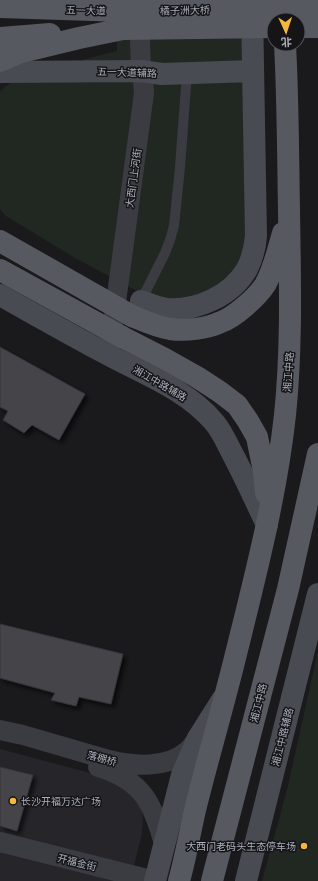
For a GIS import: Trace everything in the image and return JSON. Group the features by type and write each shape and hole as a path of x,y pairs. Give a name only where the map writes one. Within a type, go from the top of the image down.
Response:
{"main road":[{"path":"43,0 128,14"},
{"path":"283,0 284,12"},
{"name":"橘子洲大桥","path":"128,14 318,7"},
{"name":"五一大道","path":"0,8 128,14"},
{"path":"0,61 21,52 79,38 128,14"},
{"name":"橘子洲大桥","path":"128,14 266,26"},
{"name":"五一大道","path":"0,38 128,14"},
{"path":"306,27 318,27"},
{"name":"湘江中路","path":"179,881 196,806 226,694 267,525 280,457 285,415 290,323 285,52"},
{"path":"0,241 137,308 148,323 170,329 187,329 205,327 222,322 238,312 265,285 271,273 289,210"},
{"path":"0,270 197,377 237,405 257,437 265,478 267,525"},
{"name":"湘江中路","path":"212,881 288,589 318,454"}],"street":[{"path":"137,308 154,306 166,309 180,309 210,301 230,288 240,279 247,268 254,249 256,236 252,0"},
{"name":"大西门上河街","path":"109,355 144,93 143,80 128,14"},
{"name":"五一大道辅路","path":"0,72 141,71 162,74 187,74 253,71"},
{"name":"湘江中路辅路","path":"0,295 109,355 181,392 202,409 215,423 229,447 244,474 267,525"},
{"name":"湘江中路辅路","path":"246,881 318,594"},
{"name":"湘江中路","path":"155,881 182,775 198,738 226,694"},
{"name":"落棚桥","path":"0,730 23,735 116,762 142,765 164,763 179,757 187,751 198,738"},
{"name":"落棚桥","path":"0,740 120,775 142,793 151,806 164,844"},
{"name":"开福金街","path":"0,842 155,881"}],"lane":[{"path":"137,308 166,253 174,226 187,74"}],"shaded area":[{"path":"116,0 244,0 246,241 236,269 214,291 185,300 156,298 135,290 75,258 6,216 0,209 0,91 16,79 117,51"},
{"path":"318,651 318,881 262,881 288,786"},
{"path":"0,749 109,778 123,785 141,806 143,819 142,834 130,881 0,881"}],"building":[{"path":"0,347 85,394 59,440 32,425 24,433 3,420 8,411 0,407"},
{"path":"0,624 123,654 111,704 79,697 76,706 51,700 55,693 0,678"},
{"name":"长沙开福万达广场","path":"0,767 33,775 17,831 0,826"}],"place":[{"name":"长沙开福万达广场","path":"13,801"},
{"name":"大西门老码头生态停车场","path":"304,846"}]}
